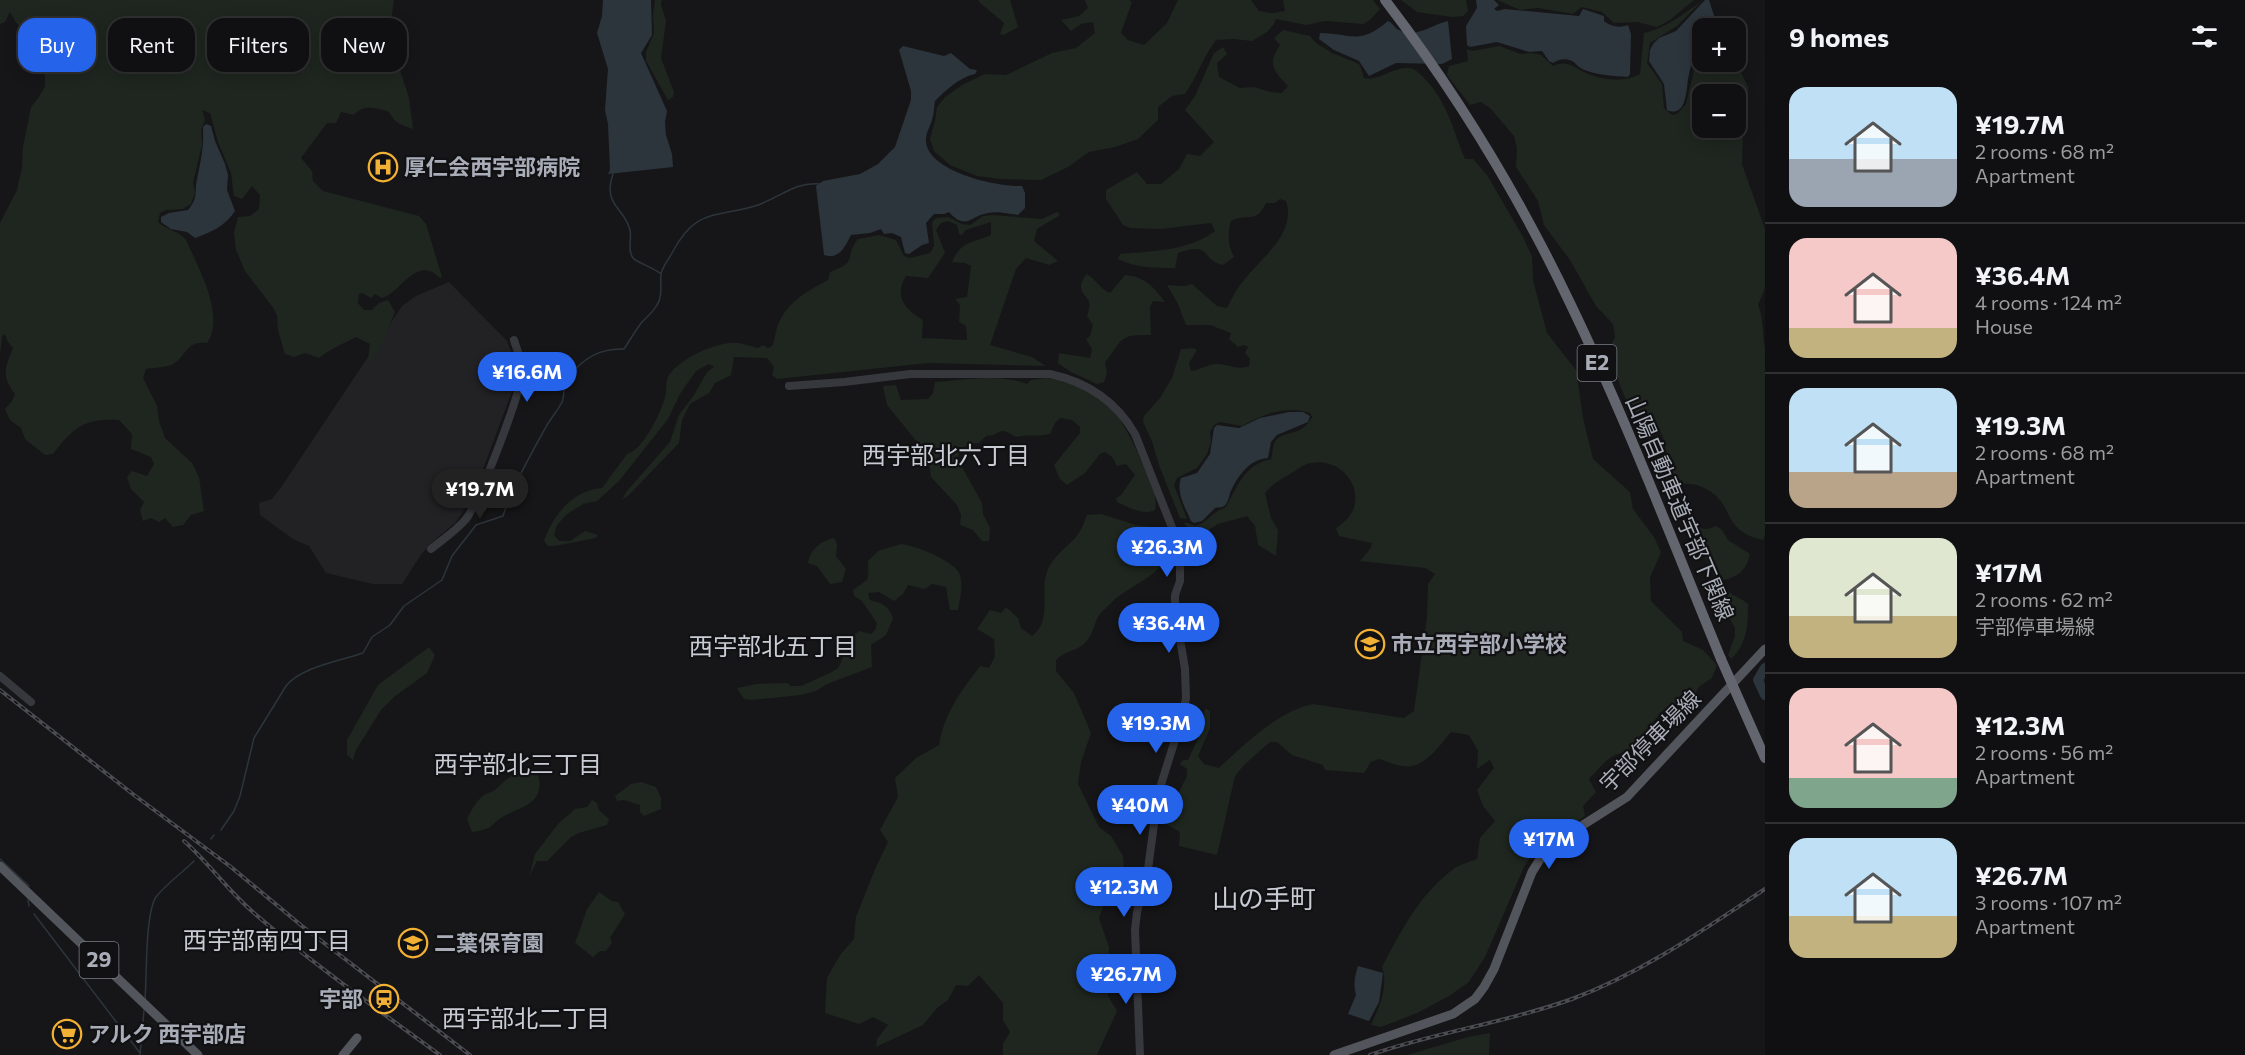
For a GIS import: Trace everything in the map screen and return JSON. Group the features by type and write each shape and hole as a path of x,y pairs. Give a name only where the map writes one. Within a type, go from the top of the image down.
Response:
{"highway":[{"name":"山陽自動車道宇部下関線","path":"1387,2 1443,81 1520,206 1570,303 1633,443 1721,659 1765,758"}],"main road":[{"name":"宇部停車場線","path":"1334,1055 1453,1014 1475,999 1494,969 1532,872 1542,856 1564,837 1627,797 1765,649"},
{"name":"29","path":"0,866 198,1055"},
{"path":"343,1055 357,1038"}],"street":[{"path":"431,549 459,527 470,512 501,439 521,377 521,364 514,340"},
{"path":"789,386 910,374 1050,374 1066,378 1097,392 1126,418 1135,434 1177,540 1180,569 1174,609 1186,684 1181,721 1158,794 1148,870 1137,912 1135,930 1140,1055"},
{"path":"0,676 31,702"}],"shaded area":[{"path":"0,0 394,0 392,18 321,18 321,72 401,72 409,98 413,129 399,123 389,112 379,109 366,108 354,115 341,112 336,123 327,123 301,158 312,171 313,181 323,191 419,216 426,224 442,277 423,270 416,272 389,295 382,298 375,294 371,298 362,293 359,294 358,303 364,310 372,310 379,303 388,300 395,312 381,346 367,366 370,344 356,337 319,358 305,353 294,357 285,354 274,309 245,271 236,250 234,233 238,217 250,216 259,209 260,195 252,186 242,199 234,196 231,173 218,142 210,113 202,110 205,120 201,130 202,145 193,183 195,193 191,204 183,209 166,210 160,213 158,222 186,240 203,277 212,306 212,332 207,343 194,344 171,365 146,369 143,378 157,406 165,438 192,463 199,477 204,511 191,515 183,525 173,527 165,518 159,522 151,518 143,521 140,510 144,502 131,489 127,477 132,471 147,476 154,464 151,457 131,449 132,434 119,420 97,421 80,426 53,454 45,455 25,439 21,428 10,420 5,409 15,394 6,377 6,367 13,348 5,334 2,336 0,355 0,223 17,190 31,107 45,86 44,72 96,72 96,18 18,18 18,25 10,12 5,22 0,24"},
{"path":"603,0 651,0 652,35 641,53 667,111 666,135 672,154 673,167 608,174 610,170 608,124 605,110 608,69 597,33 602,16"},
{"path":"655,0 662,0 661,5 666,21 661,58 674,92 673,97 668,100 646,61 646,52 654,33"},
{"path":"979,0 1010,0 1018,27 1004,35 1000,34 1004,23"},
{"path":"1085,0 1129,0 1132,2 1121,33 1128,40 1144,45 1167,23 1178,0 1251,0 1259,11 1272,13 1285,11 1283,0 1373,0 1380,9 1363,24 1325,21 1306,25 1276,19 1267,32 1252,41 1216,40 1185,94 1172,96 1158,107 1158,120 1138,139 1115,147 1089,152 1068,167 1041,180 977,176 950,165 934,151 930,139 937,107 945,97 962,85 985,74 1006,75 1052,53 1076,48 1095,33 1093,22 1081,24 1071,31 1061,20 1079,16 1088,8"},
{"path":"1401,0 1466,0 1468,11 1463,16 1452,17 1417,12"},
{"path":"1476,0 1494,0 1499,5 1494,9 1497,11 1505,9 1579,16 1583,9 1604,16 1604,21 1613,26 1628,25 1631,34 1630,74 1628,77 1596,73 1584,70 1570,60 1562,59 1553,63 1542,51 1529,52 1497,42 1470,47 1467,45 1466,26 1477,8"},
{"path":"1497,0 1694,0 1670,20 1657,27 1637,22 1614,23 1602,12 1582,7 1573,14 1538,8 1520,10"},
{"path":"1705,0 1709,0 1715,18 1692,18 1692,64 1685,100 1679,110 1674,112 1667,110 1664,84 1649,61 1653,44 1659,38 1676,31"},
{"path":"1702,1 1677,26 1650,43 1647,63 1662,84 1664,108 1672,115 1677,114 1686,104 1694,72 1741,72 1748,87 1746,119 1746,84 1692,84 1692,138 1743,138 1742,164 1765,229 1765,288 1758,305 1765,349 1765,536 1763,540 1740,530 1722,503 1708,490 1694,485 1675,484 1668,481 1663,471 1665,445 1661,432 1652,423 1635,414 1618,380 1609,349 1615,337 1613,324 1596,306 1570,260 1544,225 1538,201 1516,167 1517,149 1514,136 1490,108 1481,102 1470,105 1447,75 1449,66 1468,61 1467,49 1473,51 1499,46 1521,54 1541,55 1553,66 1569,64 1597,77 1627,79 1640,74 1644,33 1681,16"},
{"path":"1388,21 1399,30 1412,33 1448,21 1452,59 1442,64 1396,63 1369,76 1359,61 1334,50 1319,39 1320,33 1363,36"},
{"path":"1283,30 1310,36 1316,43 1332,53 1355,62 1360,65 1364,78 1375,78 1402,68 1413,69 1438,95 1465,159 1473,159 1487,175 1532,256 1533,280 1547,333 1576,370 1583,418 1593,459 1630,492 1633,509 1654,537 1661,552 1650,578 1651,601 1682,632 1683,641 1703,650 1717,665 1712,678 1700,686 1694,695 1680,706 1664,709 1627,753 1611,758 1589,779 1596,792 1583,806 1585,816 1572,825 1565,822 1557,834 1538,845 1524,867 1485,957 1469,982 1417,1013 1381,1027 1371,1025 1384,989 1382,967 1396,940 1412,913 1443,878 1455,868 1477,859 1480,838 1495,821 1483,806 1477,790 1494,768 1490,760 1477,769 1478,751 1469,735 1451,732 1430,756 1417,764 1402,766 1379,759 1371,762 1364,773 1325,770 1323,765 1292,755 1277,742 1270,742 1235,776 1217,855 1179,846 1180,832 1166,824 1172,805 1187,776 1187,769 1180,764 1183,760 1188,760 1203,728 1205,708 1210,711 1210,728 1198,756 1204,764 1219,768 1275,721 1288,713 1313,704 1404,718 1414,711 1427,617 1428,584 1435,574 1425,568 1360,561 1371,548 1372,543 1339,536 1336,528 1352,512 1355,492 1346,475 1331,464 1321,462 1303,466 1276,482 1265,493 1271,518 1278,530 1276,556 1258,545 1255,526 1247,516 1218,524 1200,535 1184,523 1195,526 1225,508 1247,472 1261,462 1271,459 1276,440 1303,428 1312,417 1310,413 1283,410 1242,426 1220,422 1214,425 1210,432 1211,442 1207,454 1197,468 1177,478 1174,485 1187,519 1180,518 1143,422 1144,416 1160,398 1172,378 1181,349 1197,350 1189,363 1191,371 1215,364 1240,368 1249,366 1250,359 1245,353 1248,347 1244,345 1238,347 1229,339 1231,333 1210,325 1186,325 1167,285 1192,284 1217,306 1227,308 1241,283 1276,244 1286,224 1288,213 1286,201 1280,199 1275,203 1266,203 1255,216 1231,221 1229,240 1234,257 1223,265 1216,263 1202,250 1197,249 1178,253 1175,268 1146,267 1118,259 1120,254 1157,251 1194,243 1215,231 1211,223 1161,229 1131,228 1123,225 1106,199 1106,190 1137,172 1147,184 1161,184 1179,169 1187,154 1200,156 1214,142 1185,110 1195,96 1214,53 1223,47 1227,54 1217,63 1219,77 1240,88 1254,87 1282,93 1288,86 1275,71 1273,62 1280,45 1274,38"},
{"path":"903,46 944,56 951,53 970,69 977,70 975,74 954,84 935,101 926,142 930,153 939,162 966,176 997,184 1022,186 1025,193 1025,208 1018,215 992,212 968,221 960,221 949,212 934,214 926,223 929,243 909,254 905,253 901,237 892,233 884,234 881,229 851,235 838,254 824,255 816,186 823,181 860,174 878,164 895,147 911,100 911,91 899,50"},
{"path":"206,124 211,126 225,164 228,175 227,190 235,211 218,228 195,238 187,232 171,229 161,222 161,217 169,213 188,210 194,202 202,153 203,127"},
{"path":"1057,212 1060,215 1037,229 1034,241 1058,261 1049,265 1026,258 1016,269 990,345 1032,357 1046,366 928,363 777,379 772,375 774,367 767,358 734,357 731,375 715,383 709,393 690,404 682,420 679,443 622,500 626,492 670,442 679,415 707,372 714,367 709,364 696,371 680,394 668,419 619,481 597,501 583,504 567,514 557,525 554,535 559,541 570,541 585,531 598,535 596,538 555,546 548,546 544,541 559,513 573,499 582,493 602,488 627,454 639,446 660,412 668,377 674,369 697,353 723,344 737,343 758,348 763,345 768,348 772,346 780,319 785,312 804,294 828,280 830,272 848,262 858,239 879,235 896,240 904,256 910,258 930,253 934,246 932,222 936,218 948,217 970,225 983,216 992,215 1042,219","holes":["948,221 957,225 959,234 962,235 966,230 991,222 991,235 963,246 952,262 971,266 967,297 955,299 960,305 959,322 966,326 967,340 922,338 923,320 906,307 901,296 903,283 906,276 928,278 945,253 936,230 941,223"]},
{"path":"1086,274 1110,293 1125,275 1138,278 1152,287 1165,302 1153,301 1150,307 1151,335 1126,337 1122,340 1105,362 1107,373 1104,382 1097,384 1058,363 1059,353 1090,358 1092,349 1086,339 1090,336 1093,325 1087,316 1089,301 1082,292 1081,286"},
{"path":"449,282 507,341 516,365 517,378 472,499 455,523 431,543 421,555 402,584 373,584 326,573 309,546 293,539 260,515 259,503 272,499 282,486 402,306 416,296"},
{"path":"993,378 1027,384 1031,380 1046,378 1067,382 1084,389 1098,397 1120,420 1137,451 1153,490 1156,499 1155,510 1141,511 1117,502 1116,498 1121,495 1135,475 1126,464 1117,466 1112,457 1105,452 1100,454 1085,473 1067,485 1060,479 1054,465 1080,433 1080,427 1072,420 1060,418 1050,434 1016,437 1002,431 986,436 979,443 965,446 961,451 957,458 982,503 983,514 990,528 989,541 982,541 973,530 960,525 961,515 957,505 931,477 929,463 922,448 887,405 883,386 896,385 901,400 928,399 933,393 935,382"},
{"path":"1289,412 1303,412 1310,416 1308,422 1277,435 1271,442 1268,458 1249,465 1244,470 1225,505 1215,508 1202,521 1194,523 1191,521 1180,495 1181,478 1197,473 1210,454 1214,428 1217,425 1239,428 1260,418"},
{"path":"1101,514 1136,525 1159,528 1165,534 1169,550 1159,568 1116,598 1102,612 1084,644 1056,660 1056,671 1074,693 1091,733 1081,762 1078,784 1099,827 1111,836 1123,856 1124,872 1112,883 1099,918 1109,947 1108,996 1117,1011 1097,1055 1003,1055 1003,1044 1010,1032 1003,1020 1003,1003 979,975 968,986 956,985 948,1000 937,1008 923,1025 876,1047 877,1039 888,1025 873,1017 859,1024 825,1013 827,978 840,955 854,939 856,917 888,842 880,830 898,797 895,778 916,758 939,745 949,713 960,694 980,666 989,668 995,656 994,639 977,629 990,610 1001,613 1006,607 1018,618 1021,628 1032,636 1042,622 1045,578 1050,565 1078,535 1087,515"},
{"path":"1695,525 1706,529 1716,526 1722,530 1728,540 1750,554 1747,564 1741,571 1734,577 1723,580 1722,583 1729,592 1748,604 1748,620 1743,641 1731,659 1728,655 1735,636 1735,628 1725,610 1719,587 1694,533"},
{"path":"834,538 837,544 836,556 846,569 842,582 830,584 817,566 808,563 817,546"},
{"path":"901,544 933,554 955,568 961,581 958,610 950,610 946,587 932,584 925,589 908,585 903,594 894,601 879,592 868,593 870,600 884,606 893,618 886,635 871,645 872,667 801,695 744,699 737,688 757,684 787,683 791,686 801,686 838,668 854,635 859,631 871,634 877,623 862,601 854,596 853,590 868,578 868,561 878,551"},
{"path":"429,647 435,655 427,673 394,697 381,710 356,750 353,760 347,755 347,740 378,685"},
{"path":"530,769 538,774 539,784 539,791 532,802 501,818 489,828 472,832 467,819 479,800 510,777"},
{"path":"641,782 656,787 661,798 661,809 644,816 640,812 640,805 624,800 617,801 615,796 631,784"},
{"path":"592,800 609,819 607,825 571,837 547,861 537,861 529,877 535,854 558,824 575,809 587,807"},
{"path":"599,892 612,901 618,902 625,914 610,938 612,943 606,951 600,951 593,957 575,943 587,909"},
{"path":"1358,966 1383,973 1379,1002 1369,1021 1348,1014 1356,995 1355,980"},
{"path":"1490,1033 1489,1055 1407,1055 1468,1037"}],"waterway":[{"path":"613,174 610,193 630,230 631,255 635,260 661,274"},
{"path":"221,830 234,811 240,796 254,738 286,686 293,679 311,669 363,653 372,637 390,625 404,606 442,580 452,556 476,525 503,516 523,470 562,402 567,379 593,355 607,350 624,349 639,325 657,305 661,294 663,269 689,228 707,217 755,206 803,185 820,184"},
{"path":"1765,668 1758,680 1765,695"},
{"path":"211,839 214,835"},
{"path":"0,859 29,886"},
{"path":"145,999 148,931 152,905 160,892 194,861"},
{"path":"28,900 29,906"},
{"path":"34,914 140,1053"},
{"path":"140,1055 144,1010"}],"railway":[{"path":"0,690 134,795 231,867 302,926 470,1055"},
{"path":"184,841 245,904 276,932 440,1055"},
{"path":"1370,1055 1572,999 1623,977 1672,950 1765,889"}],"place":[{"name":"厚仁会西宇部病院","path":"383,167"},
{"name":"市立西宇部小学校","path":"1370,644"},
{"name":"二葉保育園","path":"413,943"},
{"name":"宇部","path":"384,999"},
{"name":"アルク 西宇部店","path":"67,1034"}],"district":[{"name":"西宇部北六丁目","path":"946,456"},
{"name":"西宇部北五丁目","path":"773,647"},
{"name":"西宇部北三丁目","path":"518,765"},
{"name":"山の手町","path":"1264,899"},
{"name":"西宇部南四丁目","path":"267,941"},
{"name":"西宇部北二丁目","path":"526,1019"}]}
